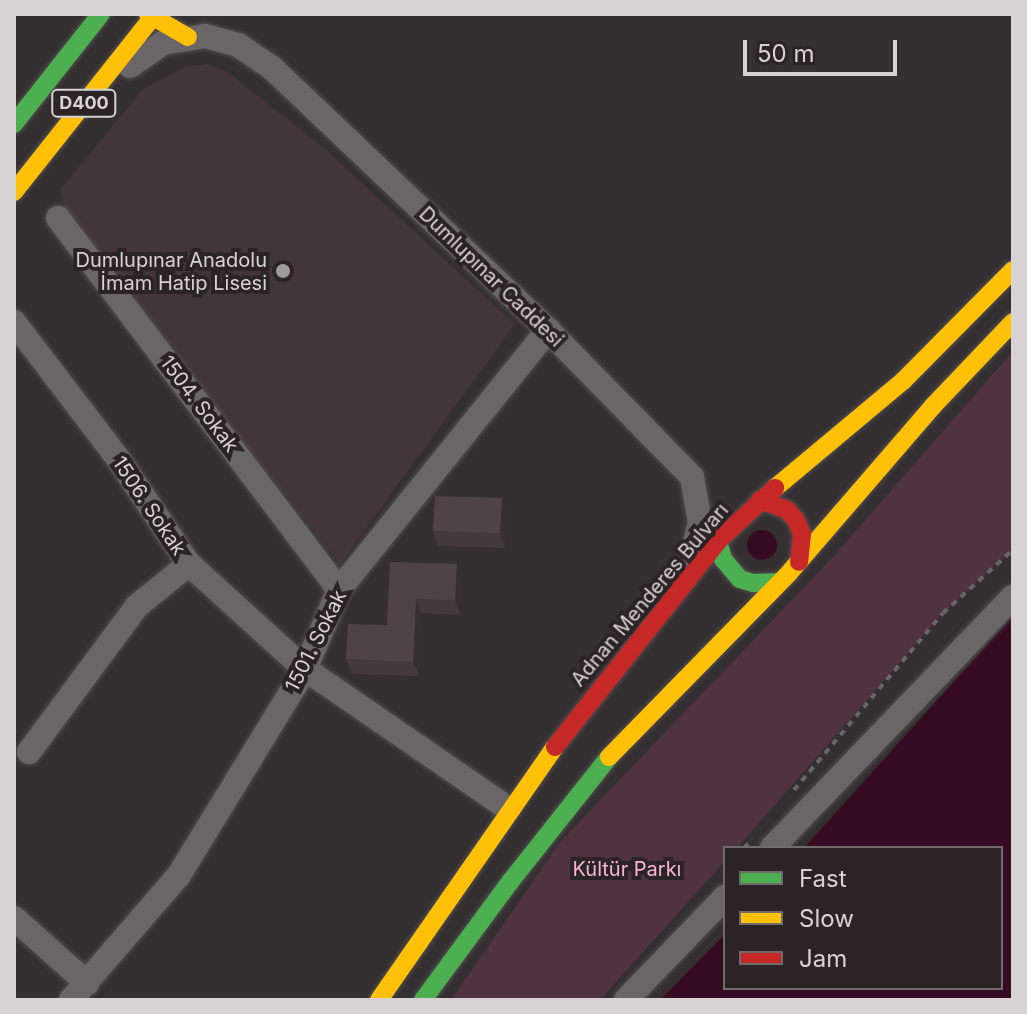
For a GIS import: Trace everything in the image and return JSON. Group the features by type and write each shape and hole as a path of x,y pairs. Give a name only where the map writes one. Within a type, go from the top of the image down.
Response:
{"main road":[{"path":"71,51 72,14"},
{"name":"D400","path":"14,124 101,14"},
{"name":"D400","path":"14,192 152,15"},
{"name":"Dumlupınar Caddesi","path":"152,15 188,37"},
{"name":"Adnan Menderes Bulvarı","path":"379,1000 509,809 579,713 718,541 760,500 903,381 1013,270"},
{"path":"423,1000 510,882 620,744 799,562 933,406 1013,322"},
{"path":"760,500 787,510 796,520 802,534 799,562"},
{"path":"718,541 723,559 740,579 753,583 779,582"}],"street":[{"name":"Dumlupınar Caddesi","path":"93,93 163,43 188,37 205,36 238,45 271,67 548,330 692,477 700,523 684,585"},
{"name":"1504. Sokak","path":"58,218 339,590"},
{"name":"1506. Sokak","path":"14,322 119,460 189,564 305,669 509,809"},
{"name":"1501. Sokak","path":"79,992 179,875 305,669 339,590 548,330"},
{"path":"29,752 137,606 189,564"},
{"path":"764,841 1013,597"},
{"path":"626,1000 723,899"},
{"path":"14,918 79,992"}],"path":[{"path":"786,799 943,613 1013,550"}],"shaded area":[{"name":"Dumlupınar Anadolu İmam Hatip Lisesi","path":"207,64 229,73 325,149 515,324 340,564 66,218 60,190 143,89 187,66"},
{"path":"762,530 773,534 777,545 773,556 762,560 751,556 747,545 751,534"},
{"path":"1013,616 1013,1000 660,1000 723,936 723,990 1003,990 1003,846 806,846"}],"green space":[{"name":"Kültür Parkı","path":"1013,351 1013,549 943,613 739,846 723,846 723,863 600,1000 451,1000 560,842 833,557"}],"building":[{"path":"435,496 502,498 500,533 433,531"},
{"path":"390,562 457,564 455,600 416,599 413,662 346,659 348,624 387,625"}],"traffic: fast":[{"path":"14,124 101,14"},
{"path":"718,541 723,559 740,579 753,583 779,582"},
{"path":"423,1000 510,882 609,757"}],"traffic: slow":[{"path":"148,14 188,37"},
{"path":"14,192 155,14"},
{"path":"775,488 903,381 1013,270"},
{"path":"609,757 789,573 933,406 1013,322"},
{"path":"379,1000 555,747"}],"traffic: jam":[{"path":"555,747 718,541 775,488"},
{"path":"760,500 787,510 796,520 802,534 799,562"}],"place":[{"name":"Dumlupınar Anadolu İmam Hatip Lisesi","path":"283,271"}]}
